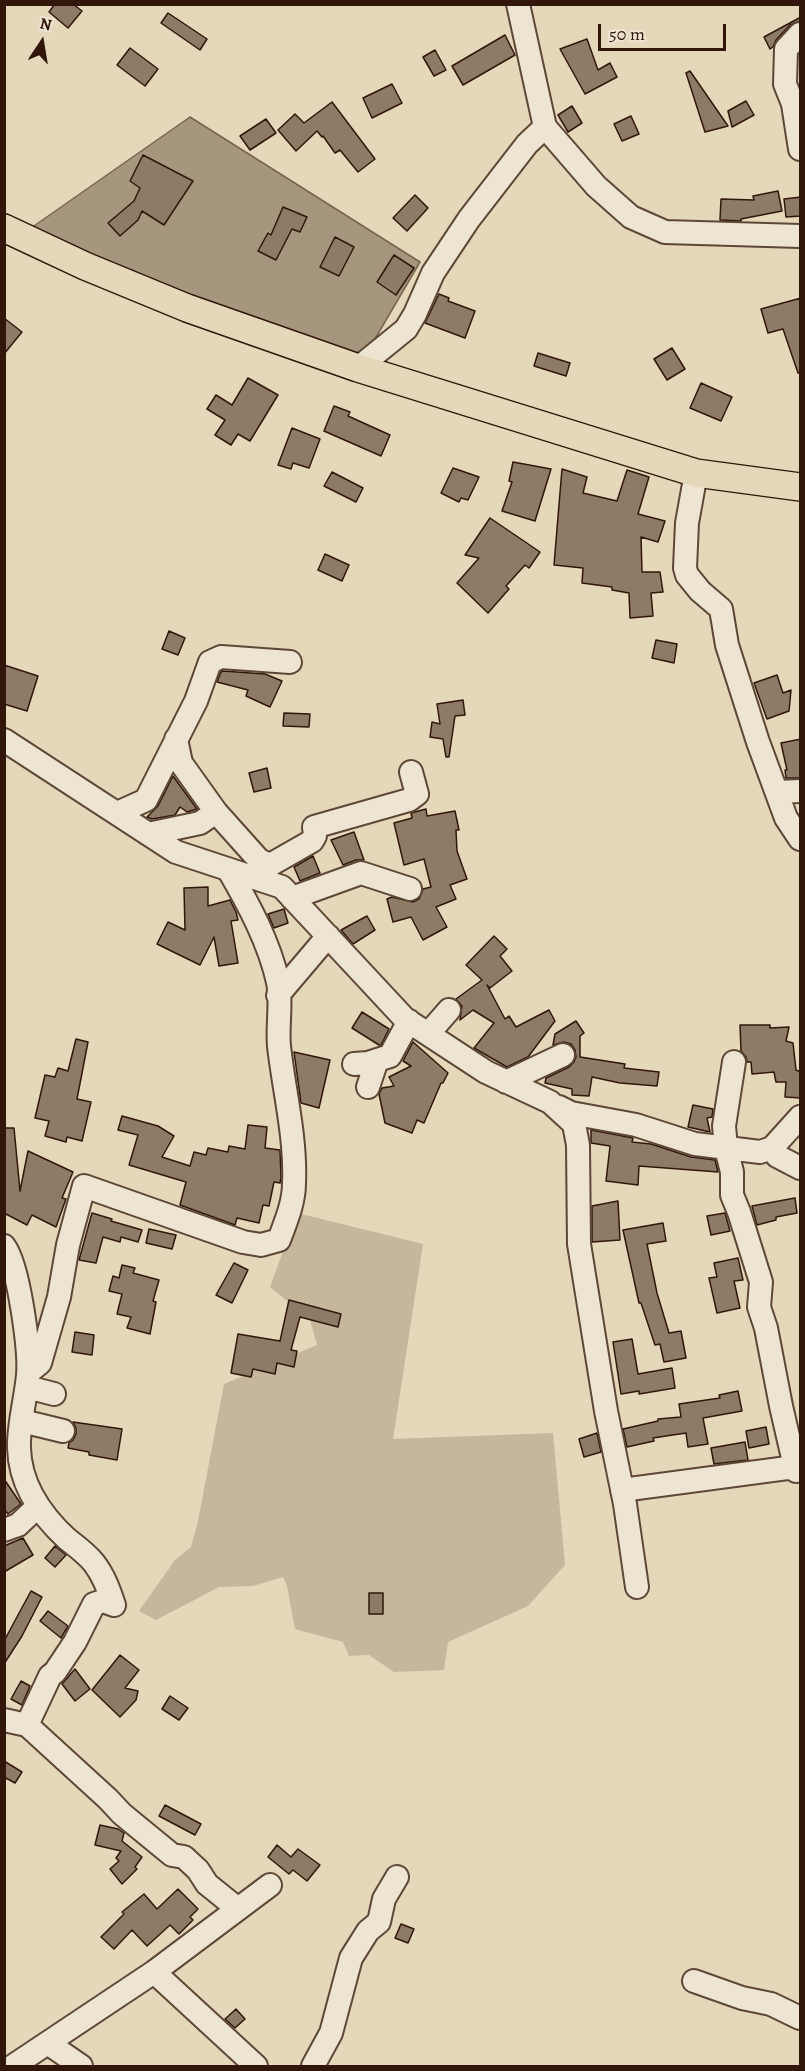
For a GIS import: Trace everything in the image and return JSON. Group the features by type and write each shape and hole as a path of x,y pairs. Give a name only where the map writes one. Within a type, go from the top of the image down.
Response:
{"main road":[{"path":"4,228 85,266 187,308 358,368 696,473 801,487"}],"street":[{"path":"518,4 545,127 596,186 631,217 665,232 801,236"},
{"path":"801,34 786,49 785,84 793,104 801,149"},
{"path":"358,368 406,329 433,273 469,219 528,144 545,127"},
{"path":"696,473 687,523 685,568 687,575 700,591 721,609 728,645 758,742 786,818 801,839"},
{"path":"117,813 146,800 196,701 210,662 221,657 290,662"},
{"path":"176,739 181,763 216,812 259,860 270,865 312,841 315,836 314,827 409,800 417,794 411,772"},
{"path":"4,740 176,852 286,892 361,873 409,883"},
{"path":"777,792 801,791"},
{"path":"148,834 200,823 216,812"},
{"path":"274,862 286,892 409,1021 486,1072 506,1082 571,1113 636,1125 695,1144 726,1148 760,1152 772,1148 801,1117"},
{"path":"28,1380 40,1363 59,1297 68,1245 84,1186 243,1242 261,1245 279,1240 290,1209 294,1184 293,1150 279,1043 278,985 269,951 246,899 228,870"},
{"path":"278,995 328,936"},
{"path":"428,1034 449,1010"},
{"path":"354,1064 368,1063 390,1056 409,1021"},
{"path":"506,1082 563,1055"},
{"path":"368,1087 377,1060"},
{"path":"622,1490 796,1469 766,1328 759,1307 760,1282 740,1212 732,1195 732,1172 724,1126 734,1062"},
{"path":"550,1102 574,1124 578,1145 579,1244 637,1587"},
{"path":"772,1148 777,1156 801,1168"},
{"path":"4,1246 9,1251 18,1288 26,1341 28,1380 19,1448 25,1478 37,1508 94,1562 106,1582 114,1605 103,1601 94,1604 75,1642 50,1676 27,1725"},
{"path":"28,1380 54,1394"},
{"path":"22,1421 63,1431"},
{"path":"4,1530 18,1525 37,1508"},
{"path":"4,1720 27,1725 122,1814 172,1854 184,1857 198,1870 207,1884 238,1909"},
{"path":"313,2067 331,2033 351,1958 368,1930 379,1922 384,1899 398,1877"},
{"path":"13,2067 154,1972 270,1885"},
{"path":"154,1972 256,2067"},
{"path":"694,1981 742,1998 771,2004 801,2018"},
{"path":"49,2044 81,2067"}],"shaded area":[{"path":"190,117 420,262 358,368 21,235"},
{"path":"297,1213 423,1244 393,1439 553,1433 565,1565 528,1606 448,1642 444,1670 394,1672 369,1655 349,1656 343,1642 295,1629 287,1586 283,1577 253,1586 219,1587 156,1620 139,1611 175,1560 191,1547 224,1384 317,1345 310,1320 270,1287"}],"building":[{"path":"55,4 73,4 82,11 68,28 49,12"},
{"path":"168,13 207,39 200,50 161,23"},
{"path":"801,17 801,21 790,25 770,49 764,37"},
{"path":"505,35 515,55 463,85 452,66"},
{"path":"587,39 598,70 610,63 617,77 585,94 560,49"},
{"path":"130,48 158,69 145,86 117,65"},
{"path":"435,50 446,70 434,76 423,57"},
{"path":"690,71 728,126 705,132 686,73"},
{"path":"392,84 402,103 372,118 363,98"},
{"path":"746,101 754,115 732,127 728,111"},
{"path":"332,102 375,159 358,172 340,150 335,153 317,131 296,151 278,130 295,114 304,123"},
{"path":"572,106 582,123 568,132 558,115"},
{"path":"631,116 639,134 622,141 614,124"},
{"path":"266,119 276,133 250,150 240,136"},
{"path":"143,155 193,181 164,225 142,211 138,220 120,236 108,223 134,201 140,188 130,181"},
{"path":"778,191 782,211 741,219 741,221 720,220 721,199 754,200 753,196"},
{"path":"415,195 428,208 407,231 393,218"},
{"path":"801,197 801,216 786,217 784,199"},
{"path":"283,207 307,217 300,232 292,229 276,260 258,251 268,233 271,235"},
{"path":"335,237 354,247 339,276 320,267"},
{"path":"394,255 414,268 396,295 377,282"},
{"path":"439,294 449,298 448,301 475,311 465,338 425,323"},
{"path":"801,298 801,373 798,373 783,329 768,333 761,309"},
{"path":"4,318 22,332 4,354"},
{"path":"672,348 685,369 667,380 654,359"},
{"path":"538,353 570,363 566,376 534,366"},
{"path":"248,378 278,395 250,441 238,434 231,445 215,435 225,420 207,409 216,395 232,405"},
{"path":"701,383 732,397 721,421 690,408"},
{"path":"334,406 350,412 348,416 390,435 381,456 324,431"},
{"path":"292,428 320,439 309,468 293,463 291,469 278,465"},
{"path":"513,462 551,469 535,521 502,511 512,482 509,481"},
{"path":"453,468 479,477 468,500 461,498 459,502 441,493"},
{"path":"562,469 587,477 583,493 617,501 627,470 649,477 638,514 665,521 658,542 641,537 642,572 660,572 663,592 651,593 653,616 630,618 629,593 612,590 612,587 582,583 583,568 554,565"},
{"path":"332,472 363,488 356,502 324,486"},
{"path":"490,518 540,552 529,568 525,565 506,586 509,589 488,613 457,583 479,558 465,555"},
{"path":"325,554 349,565 342,581 318,570"},
{"path":"169,631 185,638 178,655 162,649"},
{"path":"656,640 677,644 674,663 652,658"},
{"path":"4,665 38,676 27,711 4,704"},
{"path":"223,671 265,674 282,681 270,707 246,696 248,690 217,682"},
{"path":"777,675 783,693 791,690 789,711 767,719 754,683"},
{"path":"463,700 465,715 455,716 449,757 446,757 443,739 430,737 432,722 440,724 437,704"},
{"path":"284,713 310,714 309,727 283,726"},
{"path":"801,739 801,778 786,778 785,770 787,770 781,743"},
{"path":"267,768 271,788 254,792 249,773"},
{"path":"173,776 197,809 187,812 180,807 175,815 152,819 147,817 158,806"},
{"path":"426,809 427,816 455,811 459,830 456,830 457,851 467,879 450,885 456,899 436,907 447,927 423,940 411,917 393,922 387,899 392,897 413,902 419,899 423,889 431,887 424,859 404,865 394,823 412,818 411,813"},
{"path":"354,832 364,860 356,860 343,865 331,840"},
{"path":"313,856 320,873 300,881 294,867"},
{"path":"208,887 208,906 230,900 236,912 238,920 231,921 238,963 219,966 214,937 200,965 157,944 168,922 185,930 184,888"},
{"path":"284,909 288,923 274,928 268,914"},
{"path":"367,916 375,930 353,944 341,930"},
{"path":"494,936 507,949 500,956 512,971 490,988 487,985 505,1019 509,1016 516,1027 549,1010 555,1021 528,1057 507,1067 474,1048 494,1023 473,1010 460,1020 462,1006 456,999 482,980 466,965"},
{"path":"362,1012 389,1029 381,1045 352,1028"},
{"path":"576,1021 584,1033 580,1036 580,1057 625,1064 624,1068 659,1072 657,1086 620,1083 592,1077 589,1096 572,1095 572,1089 545,1083 546,1078 569,1067 574,1062 575,1050 571,1044 564,1042 553,1045 555,1034"},
{"path":"740,1025 789,1027 786,1041 793,1043 796,1070 801,1072 801,1098 785,1097 786,1082 776,1082 774,1072 752,1074 751,1062 747,1062 741,1051"},
{"path":"76,1039 88,1042 77,1099 91,1102 82,1141 67,1137 66,1142 45,1136 49,1121 35,1118 45,1075 55,1077 58,1068 68,1071"},
{"path":"413,1042 448,1073 441,1083 424,1123 417,1120 412,1133 385,1123 379,1094 382,1088 394,1086 389,1077 411,1066 403,1061"},
{"path":"294,1052 330,1060 319,1108 301,1103"},
{"path":"693,1105 713,1109 712,1117 707,1118 710,1132 688,1127"},
{"path":"122,1116 158,1126 174,1136 162,1157 190,1166 194,1152 206,1155 208,1148 228,1152 229,1146 245,1149 248,1125 267,1127 265,1148 280,1150 281,1178 280,1183 274,1182 269,1206 263,1205 259,1223 237,1218 235,1225 180,1205 186,1182 129,1165 138,1135 118,1130"},
{"path":"4,1128 14,1128 20,1191 28,1151 73,1172 62,1198 66,1199 56,1227 32,1215 27,1225 4,1213"},
{"path":"591,1130 633,1138 632,1142 651,1144 691,1157 715,1160 718,1172 639,1166 638,1185 606,1181 610,1146 591,1143"},
{"path":"795,1198 797,1213 776,1217 776,1220 757,1225 752,1206"},
{"path":"618,1201 620,1240 592,1242 592,1206"},
{"path":"92,1213 142,1230 138,1242 121,1237 120,1242 103,1237 96,1263 79,1260"},
{"path":"725,1213 730,1231 711,1235 707,1216"},
{"path":"663,1223 666,1241 647,1244 657,1293 669,1333 681,1331 686,1358 664,1362 660,1344 655,1345 641,1303 639,1303 623,1230"},
{"path":"149,1229 176,1235 172,1249 146,1243"},
{"path":"738,1258 743,1280 734,1281 740,1308 717,1313 709,1278 717,1277 714,1263"},
{"path":"234,1263 248,1270 232,1303 216,1295"},
{"path":"122,1265 135,1268 133,1273 159,1280 153,1301 156,1302 150,1334 127,1328 131,1317 117,1314 122,1294 109,1291 113,1276 119,1278"},
{"path":"289,1300 341,1314 338,1327 300,1317 291,1350 297,1351 294,1367 277,1363 275,1374 253,1369 251,1377 231,1373 238,1334 280,1341"},
{"path":"75,1332 94,1335 92,1355 72,1352"},
{"path":"632,1339 638,1374 672,1368 675,1388 639,1394 639,1391 621,1394 613,1342"},
{"path":"738,1391 742,1411 703,1418 708,1444 688,1447 686,1433 653,1438 654,1441 627,1447 623,1429 658,1421 658,1419 681,1417 679,1404 720,1398 719,1395"},
{"path":"73,1422 122,1429 117,1460 89,1455 89,1452 68,1448 76,1434"},
{"path":"766,1427 769,1444 749,1448 746,1431"},
{"path":"597,1433 601,1452 584,1457 579,1439"},
{"path":"745,1442 748,1460 714,1464 711,1448"},
{"path":"4,1479 21,1504 8,1514 4,1509"},
{"path":"23,1538 33,1555 4,1572 4,1546"},
{"path":"55,1546 66,1555 55,1567 45,1558"},
{"path":"31,1591 42,1597 22,1636 4,1664 4,1641"},
{"path":"369,1593 383,1593 383,1614 369,1614"},
{"path":"48,1611 68,1626 61,1638 40,1621"},
{"path":"120,1655 139,1670 125,1688 138,1691 136,1700 120,1717 92,1690"},
{"path":"75,1669 90,1689 75,1701 62,1684"},
{"path":"21,1681 30,1686 22,1705 11,1699"},
{"path":"170,1696 188,1708 179,1720 162,1709"},
{"path":"4,1761 22,1772 15,1783 4,1777"},
{"path":"165,1805 201,1824 195,1835 159,1816"},
{"path":"100,1825 118,1829 124,1833 122,1841 142,1857 135,1867 137,1869 122,1884 110,1869 119,1861 116,1858 121,1851 95,1845"},
{"path":"277,1845 291,1857 298,1849 320,1865 307,1881 293,1870 289,1874 268,1857"},
{"path":"178,1889 198,1909 190,1917 193,1920 179,1934 170,1925 147,1946 132,1930 114,1949 101,1937 124,1914 122,1912 144,1894 157,1909"},
{"path":"401,1924 414,1929 408,1943 395,1938"},
{"path":"236,2009 245,2019 235,2028 225,2019"}]}
